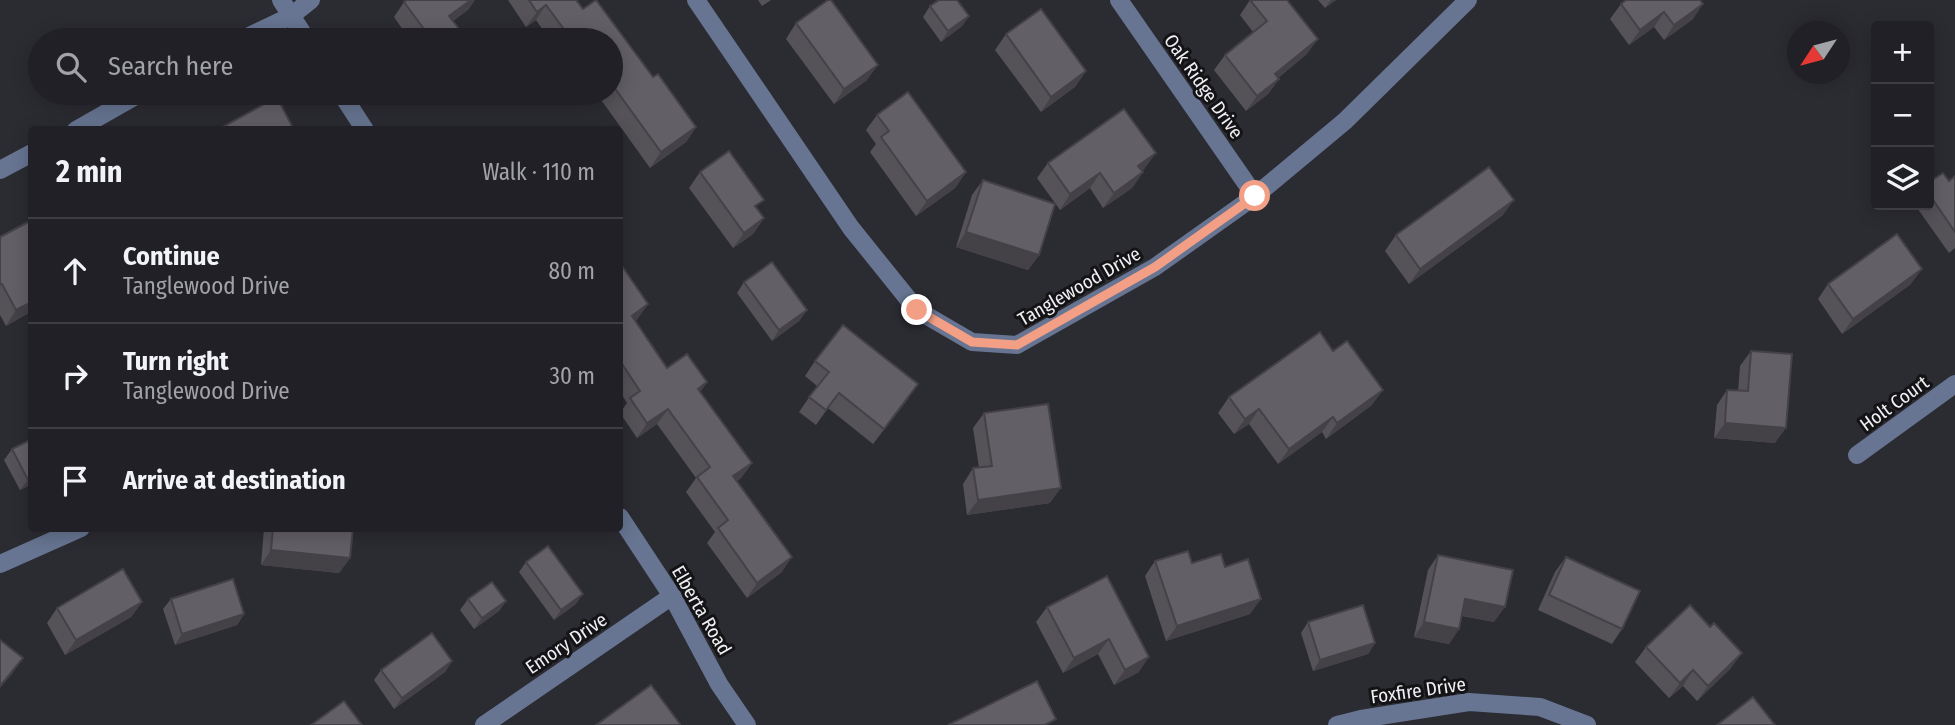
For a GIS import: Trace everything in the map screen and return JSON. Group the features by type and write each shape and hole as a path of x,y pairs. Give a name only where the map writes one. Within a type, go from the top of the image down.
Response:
{"street":[{"path":"281,0 299,28"},
{"path":"266,28 291,16 311,0"},
{"name":"Tanglewood Drive","path":"696,0 851,228 917,310 972,342 1017,345 1155,267 1255,196 1345,121 1468,0"},
{"name":"Oak Ridge Drive","path":"1119,0 1255,196"},
{"path":"83,126 120,105"},
{"path":"349,105 362,126"},
{"path":"0,170 28,155"},
{"name":"Holt Court","path":"1857,455 1955,384"},
{"name":"Elberta Road","path":"623,522 671,596 719,684 747,725"},
{"path":"0,564 72,532"},
{"name":"Emory Drive","path":"484,725 671,596"},
{"name":"Foxfire Drive","path":"1337,725 1469,702 1540,707 1587,725"}],"building":[{"path":"471,0 449,16 458,28 423,28 404,2"},
{"path":"529,0 576,0 583,9 596,0 617,28 563,28 546,5 537,12"},
{"path":"831,0 878,65 844,89 796,23"},
{"path":"939,0 957,0 969,16 948,31 930,6"},
{"path":"1250,0 1287,0 1318,39 1275,74 1279,79 1257,96 1225,55 1267,21"},
{"path":"1626,0 1700,0 1703,4 1674,25 1664,12 1640,30 1621,4"},
{"path":"1041,9 1086,71 1051,97 1006,34"},
{"path":"623,36 653,77 658,74 696,127 661,152 623,100"},
{"path":"908,92 966,172 927,201 881,137 889,131 877,115"},
{"path":"262,105 281,105 292,126 224,126"},
{"path":"1124,109 1156,153 1138,166 1143,172 1114,193 1100,173 1070,194 1048,163"},
{"path":"729,151 764,200 755,206 764,218 744,233 700,172"},
{"path":"1489,167 1514,200 1420,269 1396,235"},
{"path":"1943,173 1949,181 1955,176 1955,232 1934,201 1934,179"},
{"path":"983,180 1055,204 1039,255 966,232"},
{"path":"28,222 28,304 16,310 2,284 0,285 0,237"},
{"path":"1897,234 1922,269 1853,319 1828,284"},
{"path":"772,262 807,310 779,330 744,282"},
{"path":"623,267 648,304 632,316 667,368 687,354 707,382 698,389 752,463 733,476 792,557 757,583 718,528 728,520 697,477 710,467 668,409 647,423 630,398 640,391 623,366"},
{"path":"843,325 918,384 884,429 839,393 826,410 809,397 829,372 815,361"},
{"path":"1320,332 1333,351 1347,341 1383,390 1337,423 1333,417 1289,449 1259,409 1245,419 1229,397"},
{"path":"1751,351 1792,354 1786,428 1725,423 1727,390 1748,391"},
{"path":"1048,404 1061,488 978,500 973,468 992,466 984,413"},
{"path":"28,441 28,480 12,449"},
{"path":"273,532 353,532 350,558 271,550"},
{"path":"548,546 583,594 561,610 526,562"},
{"path":"1188,551 1192,563 1221,554 1225,567 1248,559 1261,599 1177,626 1155,561"},
{"path":"1438,555 1513,570 1505,607 1465,599 1459,629 1424,622"},
{"path":"1566,557 1640,591 1622,629 1549,595"},
{"path":"123,569 142,602 76,640 57,608"},
{"path":"1107,576 1149,657 1125,670 1109,639 1074,658 1047,607"},
{"path":"233,579 244,614 182,634 171,599"},
{"path":"492,582 506,601 482,618 468,599"},
{"path":"1363,605 1375,643 1320,660 1308,622"},
{"path":"1690,605 1710,627 1714,623 1742,653 1708,686 1693,670 1680,683 1646,647"},
{"path":"432,633 452,661 402,698 381,670"},
{"path":"0,640 23,658 0,686"},
{"path":"1037,681 1056,719 1045,725 948,725"},
{"path":"651,685 679,725 596,725"},
{"path":"1753,697 1775,725 1717,725"},
{"path":"344,701 362,725 311,725"}],"route":[{"path":"917,310 972,342 1017,345 1155,267 1255,196"}]}
